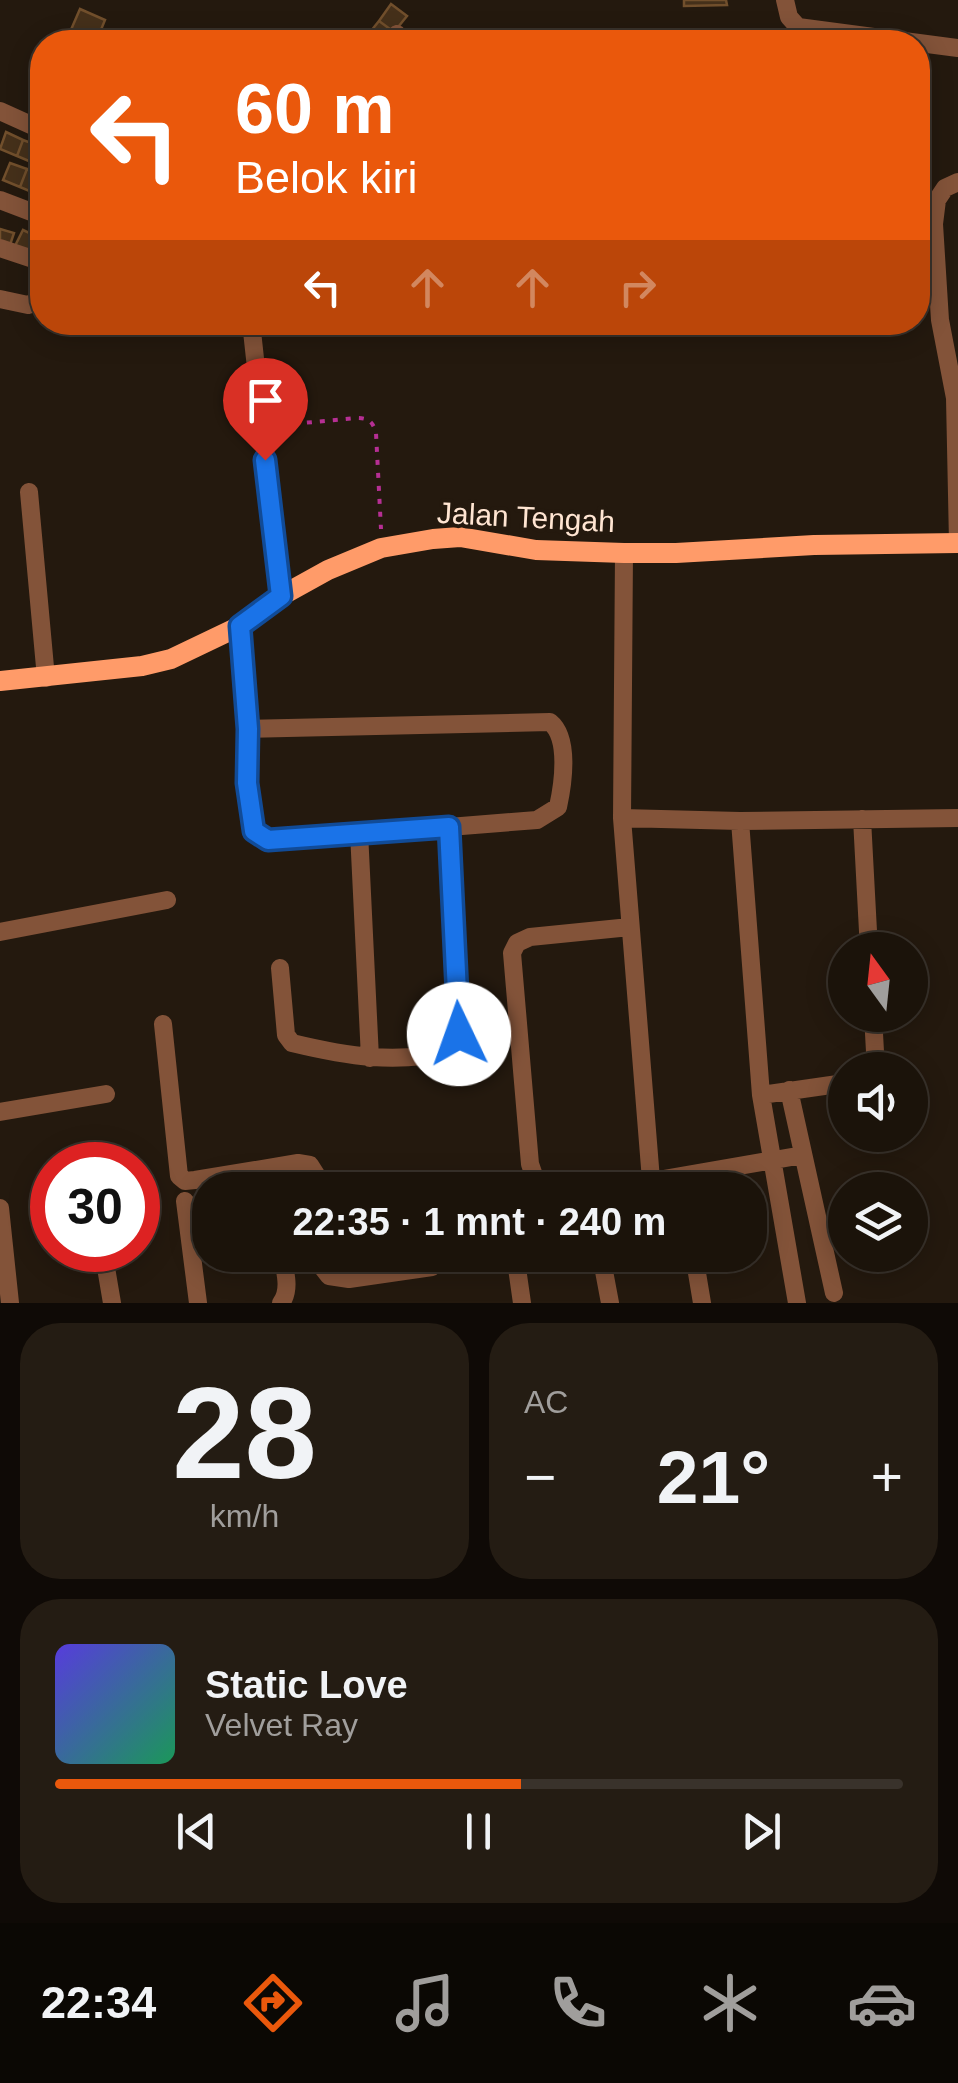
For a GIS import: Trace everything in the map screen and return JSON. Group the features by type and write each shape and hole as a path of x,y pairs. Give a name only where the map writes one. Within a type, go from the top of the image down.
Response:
{"main road":[{"name":"Jalan Tengah","path":"0,682 142,666 172,658 240,626 281,596 328,570 381,548 460,537 536,550 624,553 814,544 958,543"}],"street":[{"path":"785,0 788,18 798,27 821,30"},
{"path":"930,44 958,48"},
{"path":"0,111 30,125"},
{"path":"958,182 945,188 936,200 934,224 940,320 955,398 958,543"},
{"path":"0,200 30,211"},
{"path":"0,248 30,258"},
{"path":"0,299 30,304"},
{"path":"252,335 281,596"},
{"path":"29,492 46,678"},
{"path":"624,553 622,818 650,1172"},
{"path":"240,626 248,729 247,783 254,831 268,840 537,820 558,806 562,743 558,729 550,722 248,729"},
{"path":"622,818 958,818"},
{"path":"862,819 869,932"},
{"path":"740,821 761,1094 797,1303"},
{"path":"280,968 286,1035 292,1043 370,1058 428,1056 452,1050 459,1034 449,827"},
{"path":"359,832 370,1058"},
{"path":"0,932 167,900"},
{"path":"533,1172 512,953 518,942 530,937 630,927"},
{"path":"163,1024 179,1176 192,1180"},
{"path":"761,1094 828,1086"},
{"path":"790,1090 834,1293"},
{"path":"0,1112 106,1094"},
{"path":"702,1172 803,1155"},
{"path":"243,1172 298,1163 310,1165 314,1172"},
{"path":"184,1201 198,1303"},
{"path":"0,1208 10,1303"},
{"path":"107,1272 112,1303"},
{"path":"280,1303 286,1296 284,1272"},
{"path":"326,1272 349,1279 394,1272"},
{"path":"517,1272 522,1303"},
{"path":"605,1272 610,1303"},
{"path":"697,1272 702,1303"}],"path":[{"path":"261,426 357,418 373,423 381,548"}],"building":[{"path":"684,0 726,0 727,5 684,6"},
{"path":"391,4 407,16 396,30 379,21"},
{"path":"80,9 105,20 101,30 71,30"},
{"path":"379,21 391,30 372,30"},
{"path":"6,132 23,140 17,156 0,149"},
{"path":"23,140 30,143 30,161 17,156"},
{"path":"10,163 27,169 20,187 3,180"},
{"path":"27,169 30,170 30,191 20,187"},
{"path":"0,229 14,233 9,248 0,245"},
{"path":"23,230 30,233 30,253 15,246"}],"route":[{"path":"265,460 281,596 240,626 248,729 247,783 254,831 268,840 449,827 459,1034"}]}
